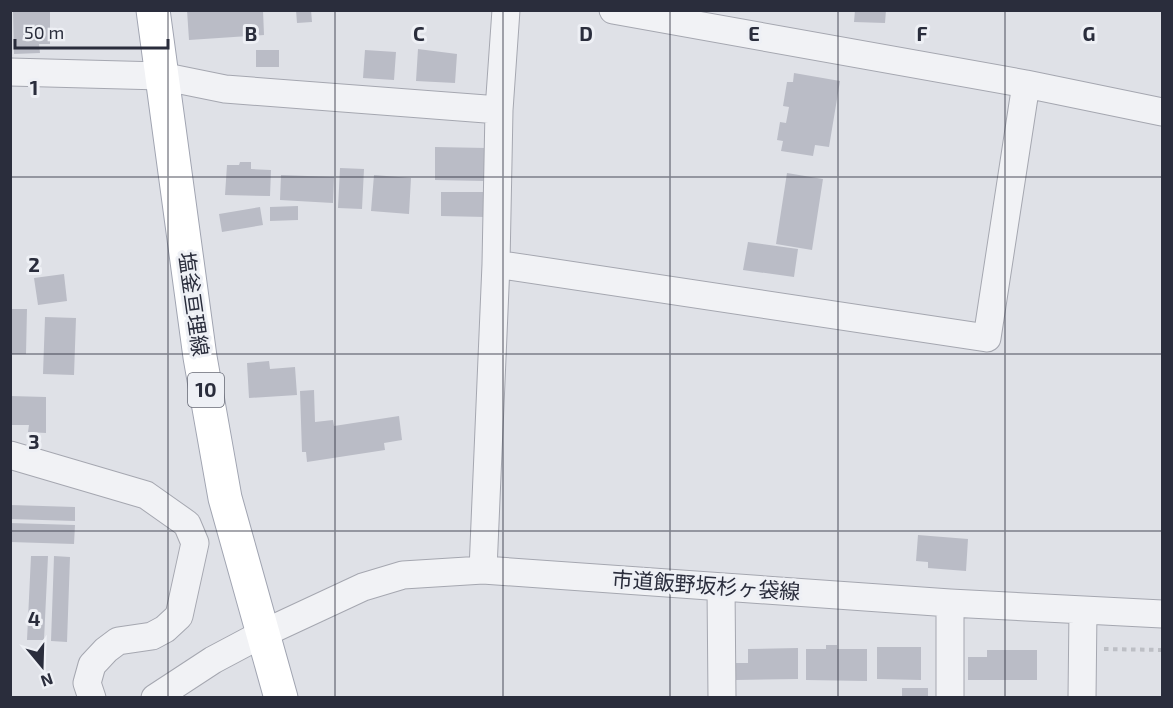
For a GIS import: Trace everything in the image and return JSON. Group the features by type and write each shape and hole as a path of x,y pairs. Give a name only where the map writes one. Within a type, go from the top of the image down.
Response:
{"main road":[{"name":"塩釜亘理線","path":"153,10 201,357 225,498 281,698"}],"street":[{"path":"483,570 496,264 499,110 506,10"},
{"path":"613,10 1026,84 1162,112"},
{"path":"10,72 161,76 225,89 499,110"},
{"path":"496,264 987,338 1026,84"},
{"path":"10,455 146,495 188,524 195,543 179,616 165,629 152,636 118,641 106,650 92,665 87,683 92,698"},
{"name":"市道飯野坂杉ヶ袋線","path":"155,698 213,660 262,634 363,587 403,574 483,570 950,603 1162,614"},
{"path":"721,587 722,698"},
{"path":"950,603 950,698"},
{"path":"1082,698 1083,610"}],"path":[{"path":"1083,649 1162,650"}],"building":[{"path":"13,10 50,10 50,44 39,44 40,53 14,54"},
{"path":"187,10 263,10 264,35 189,40"},
{"path":"296,10 311,10 312,22 297,23"},
{"path":"855,10 886,10 885,23 854,22"},
{"path":"418,49 457,54 455,83 416,81"},
{"path":"256,50 279,50 279,67 256,67"},
{"path":"365,50 396,52 394,80 363,78"},
{"path":"794,73 840,81 829,147 815,145 813,156 781,151 783,141 777,140 780,122 786,123 789,107 783,106 787,82 793,82"},
{"path":"435,147 486,148 485,181 435,180"},
{"path":"240,162 251,162 251,169 271,170 270,196 225,195 227,165 239,165"},
{"path":"340,168 364,169 362,209 338,208"},
{"path":"787,173 823,179 812,250 776,244"},
{"path":"281,175 334,177 333,203 280,200"},
{"path":"374,175 411,178 409,214 371,211"},
{"path":"441,192 485,192 485,217 441,216"},
{"path":"298,206 298,220 270,221 270,207"},
{"path":"260,207 263,225 222,232 219,214"},
{"path":"748,242 798,249 794,277 743,270"},
{"path":"64,274 67,301 38,305 34,278"},
{"path":"10,309 27,309 26,354 10,354"},
{"path":"45,317 76,318 74,375 43,374"},
{"path":"269,361 270,369 295,367 297,395 249,398 247,363"},
{"path":"314,390 315,422 333,420 334,426 399,416 402,440 384,443 385,450 307,462 306,452 302,452 300,391"},
{"path":"10,396 46,397 46,433 28,432 29,425 10,425"},
{"path":"10,505 75,507 75,521 10,519"},
{"path":"10,523 75,525 74,544 10,542"},
{"path":"918,535 968,539 966,571 928,568 928,562 916,561"},
{"path":"31,556 48,556 44,640 27,640"},
{"path":"54,556 70,557 67,642 51,641"},
{"path":"826,645 837,645 837,649 867,649 867,681 806,680 806,649 826,649"},
{"path":"877,647 921,647 921,680 877,679"},
{"path":"798,648 798,679 736,680 735,663 748,663 748,649"},
{"path":"987,650 1037,650 1037,680 968,680 968,657 987,657"},
{"path":"902,688 928,688 928,698 902,698"}]}
